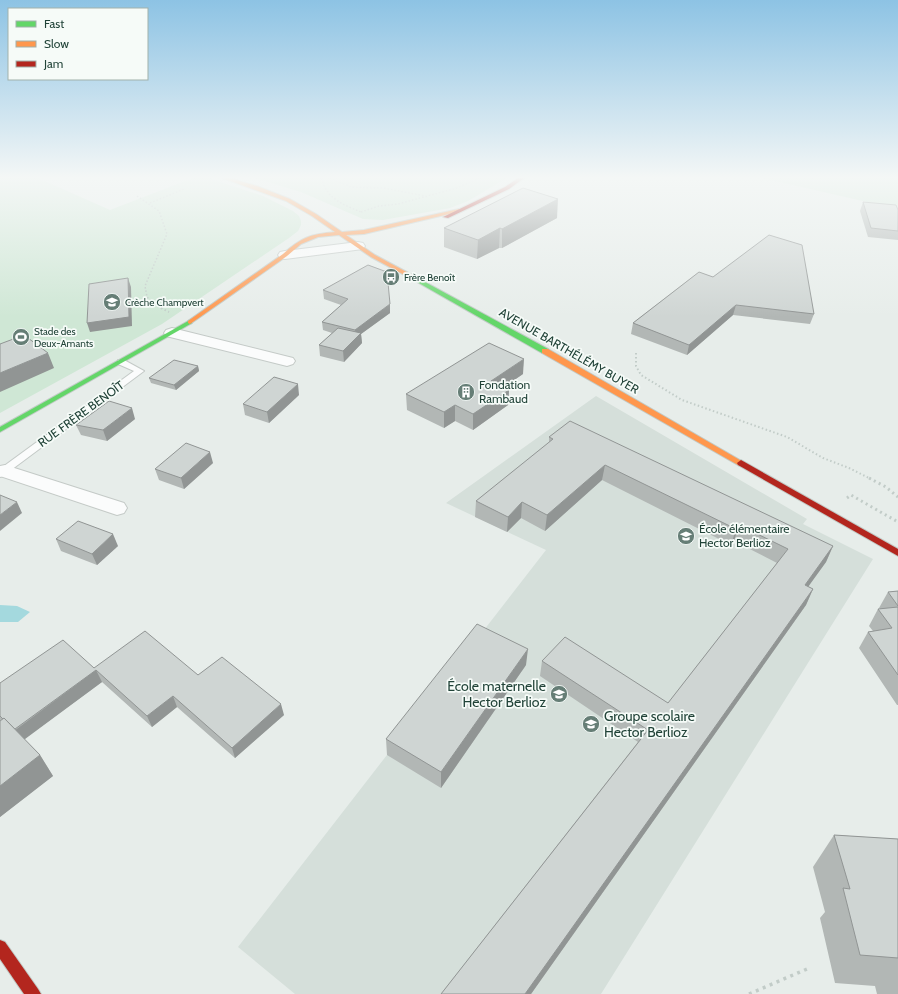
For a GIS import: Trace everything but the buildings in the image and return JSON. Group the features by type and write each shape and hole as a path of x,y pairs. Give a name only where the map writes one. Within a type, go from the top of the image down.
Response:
{"main road":[{"name":"AVENUE BARTHÉLÉMY BUYER","path":"327,224 341,234 364,245 373,256 472,309 898,553"},
{"name":"RUE FRÈRE BENOÎT","path":"0,430 192,321 285,255 299,243 317,235 364,232 398,224"},
{"path":"408,232 426,224"},
{"path":"0,947 33,994"}],"street":[{"path":"285,255 364,245"},
{"path":"172,333 287,361"},
{"name":"RUE FRÈRE BENOÎT","path":"2,472 117,508"}],"lane":[{"name":"RUE FRÈRE BENOÎT","path":"2,472 140,371 121,362"}],"path":[{"path":"164,224 167,234 145,286 147,297 154,304 171,313"},
{"path":"636,353 636,366 641,375 682,400 787,437 823,458 849,468 886,486 898,497"},
{"path":"844,501 850,494 898,522"},
{"path":"749,994 807,969"}],"shaded area":[{"name":"Groupe scolaire Hector Berlioz","path":"596,396 807,519 803,524 873,559 601,994 295,994 238,947 546,550 446,503"}],"green space":[{"path":"0,224 301,224 298,231 289,238 162,324 0,413"}],"water":[{"path":"0,605 17,606 30,612 18,622 0,622"}],"traffic: fast":[{"path":"412,277 545,351"},
{"path":"0,430 190,322"}],"traffic: slow":[{"path":"328,224 373,256 412,277"},
{"path":"190,322 285,255 299,243 317,235 364,232 398,224"},
{"path":"545,351 741,463"}],"traffic: jam":[{"path":"741,463 898,553"},
{"path":"0,947 33,994"}],"place":[{"name":"Frère Benoît","path":"391,277"},
{"name":"Crèche Champvert","path":"112,302"},
{"name":"Stade des Deux-Amants","path":"21,337"},
{"name":"Fondation Rambaud","path":"466,392"},
{"name":"École élémentaire Hector Berlioz","path":"686,536"},
{"name":"École maternelle Hector Berlioz","path":"559,694"},
{"name":"Groupe scolaire Hector Berlioz","path":"591,724"}]}
